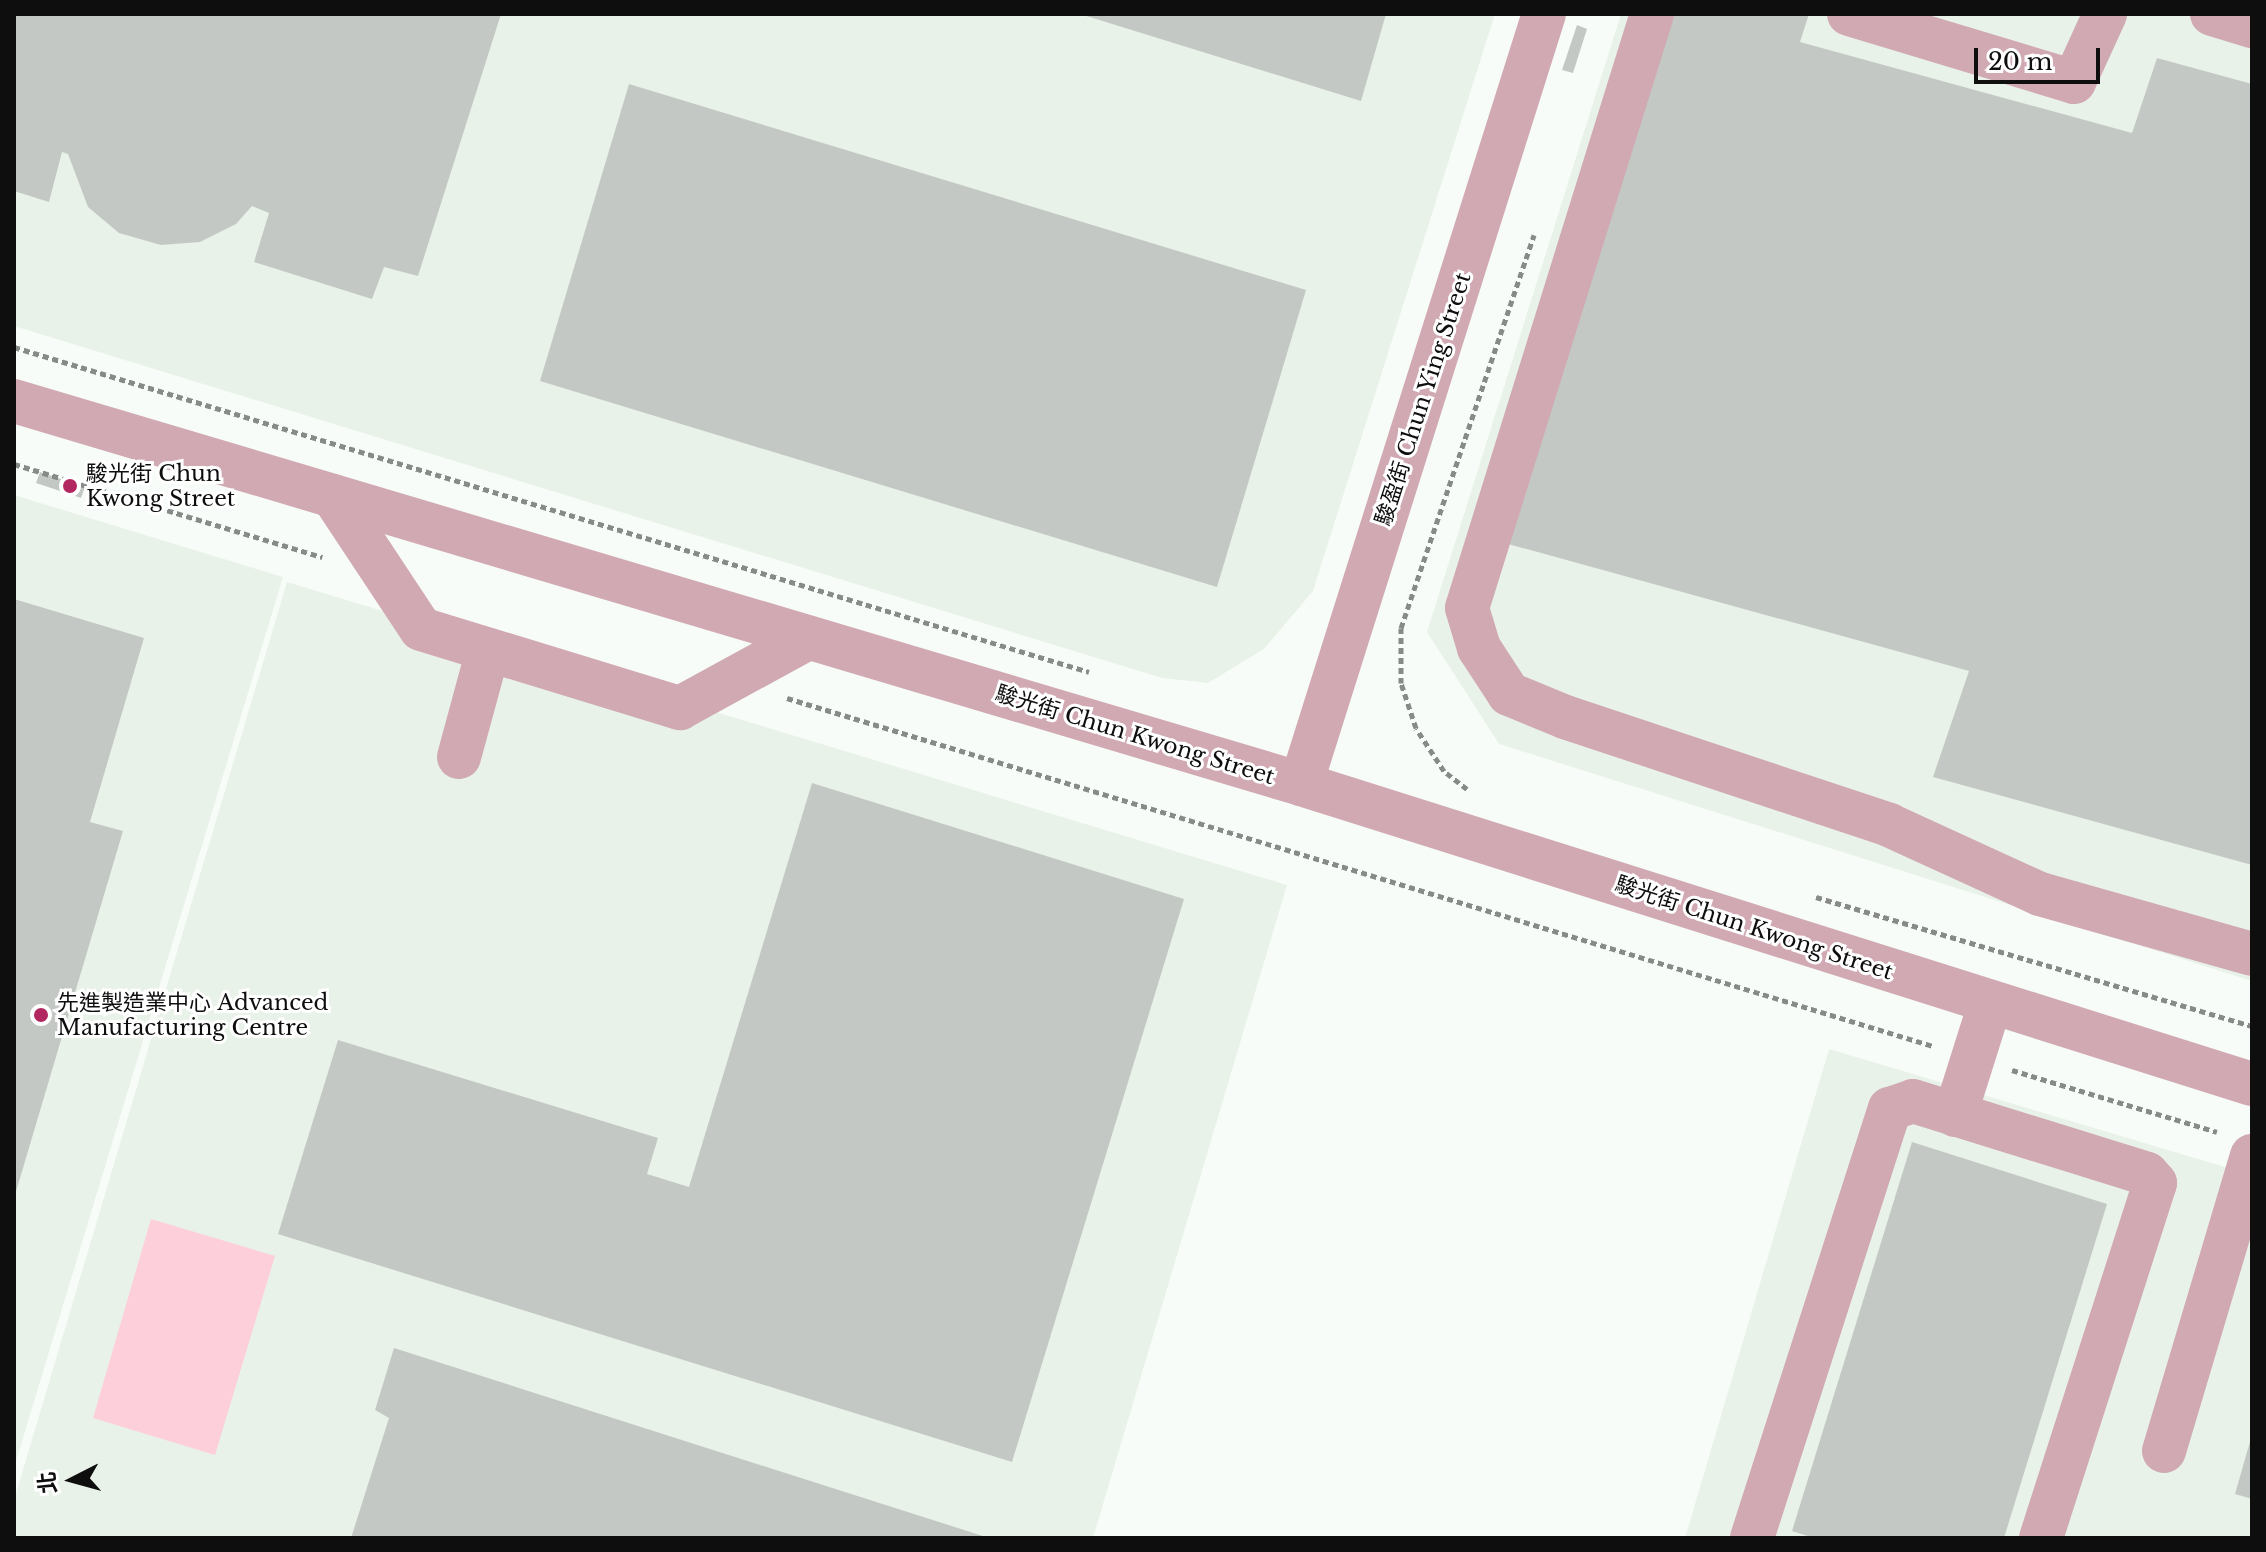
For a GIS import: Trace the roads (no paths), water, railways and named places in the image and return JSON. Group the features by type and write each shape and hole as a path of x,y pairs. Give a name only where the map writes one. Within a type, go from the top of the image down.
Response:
{"street":[{"name":"駿盈街 Chun Ying Street","path":"1301,784 1544,14"},
{"path":"1652,14 1467,608 1479,648 1509,694 1565,717 1889,825 2040,894 2252,954"},
{"path":"1849,14 2074,82 2105,14"},
{"path":"2212,14 2252,26"},
{"name":"駿光街 Chun Kwong Street","path":"14,401 1301,784 1990,1004 2252,1084"},
{"path":"333,496 421,629 680,708 808,638"},
{"path":"459,757 488,650"},
{"path":"1955,1115 1990,1004"},
{"path":"1752,1538 1890,1109 1913,1101 2155,1183 2041,1538"},
{"path":"2164,1451 2237,1145"}],"place":[{"name":"駿光街 Chun Kwong Street","path":"70,486"},
{"name":"先進製造業中心 Advanced Manufacturing Centre","path":"41,1015"}]}
